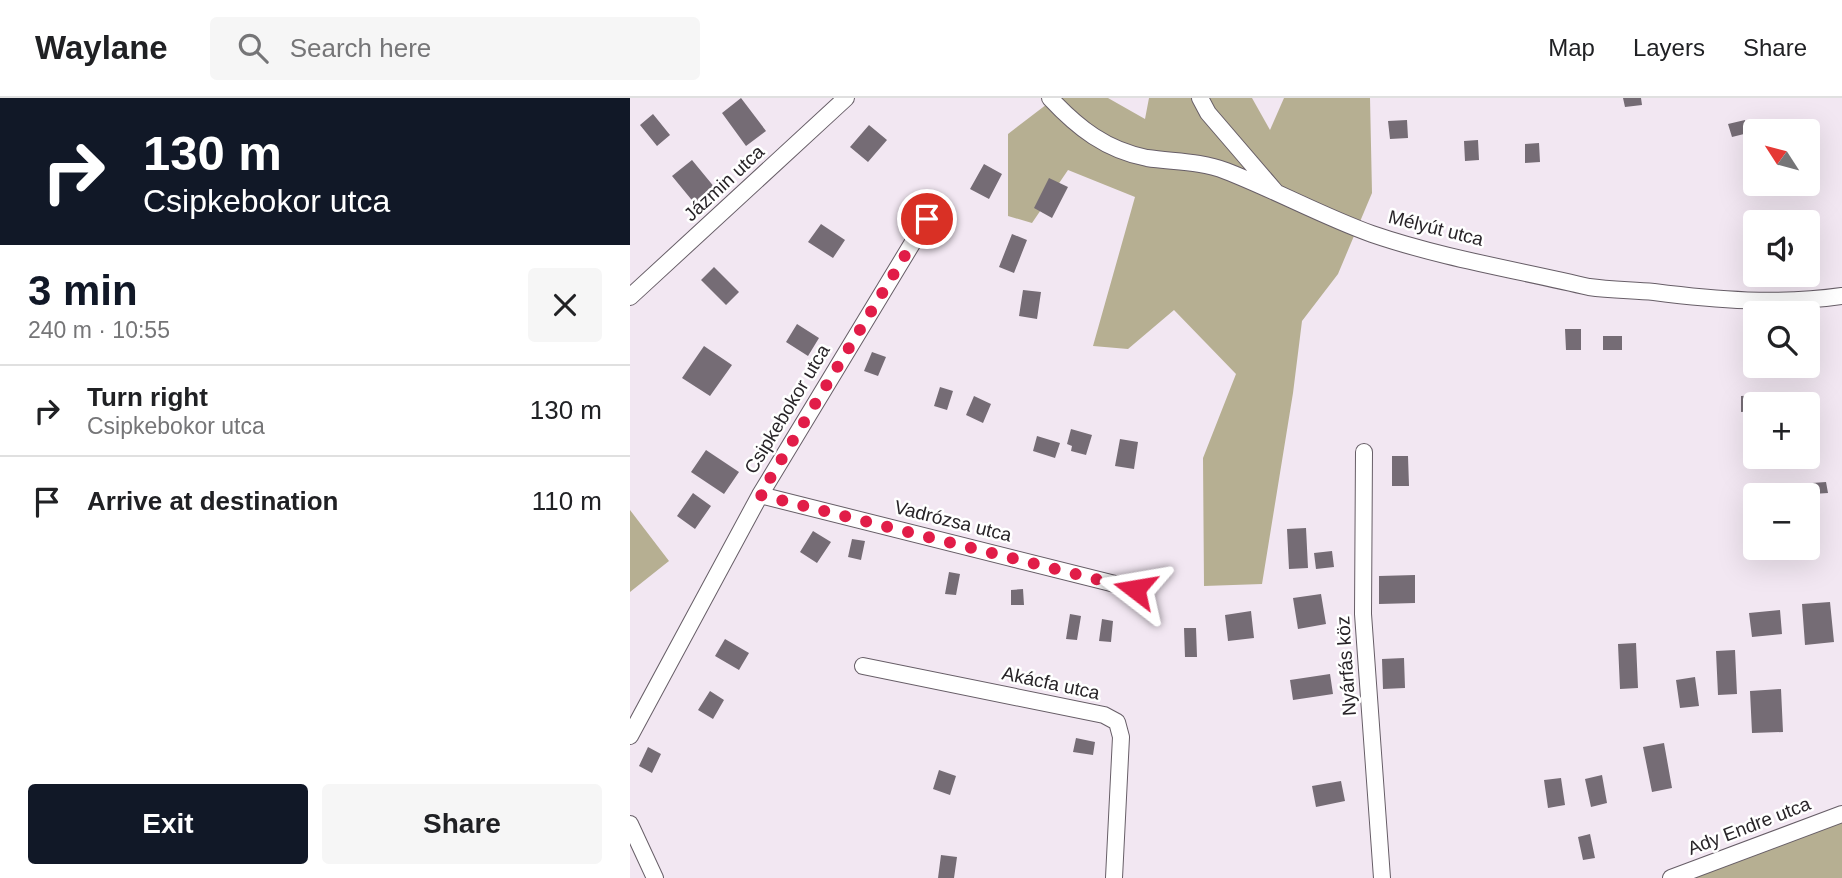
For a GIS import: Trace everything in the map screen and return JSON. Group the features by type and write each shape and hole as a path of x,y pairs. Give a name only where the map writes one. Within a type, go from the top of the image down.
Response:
{"street":[{"name":"Jázmin utca","path":"630,297 846,98"},
{"name":"Mélyút utca","path":"1050,98 1081,129 1101,143 1147,158 1206,165 1396,242 1589,287 1715,300 1805,300 1842,296"},
{"path":"1200,98 1208,113 1279,196"},
{"name":"Csipkebokor utca","path":"630,736 760,495 927,219"},
{"name":"Nyárfás köz","path":"1364,452 1363,614 1382,878"},
{"name":"Vadrózsa utca","path":"760,495 1135,589"},
{"name":"Akácfa utca","path":"863,666 1104,715 1118,722 1121,737 1114,878"},
{"name":"Ady Endre utca","path":"1671,878 1842,814"},
{"path":"630,824 655,878"}],"shaded area":[{"path":"1055,98 1108,98 1145,119 1149,98 1252,98 1270,130 1284,98 1370,98 1372,193 1338,274 1302,321 1262,584 1204,586 1203,458 1236,374 1174,310 1128,349 1093,346 1135,197 1068,170 1032,223 1008,216 1008,134"},
{"path":"630,510 669,561 630,592"},
{"path":"1842,815 1842,878 1683,878"}],"building":[{"path":"741,98 766,131 746,146 722,113"},
{"path":"1623,98 1641,98 1642,105 1625,107"},
{"path":"653,114 670,135 657,146 640,125"},
{"path":"1407,120 1408,138 1390,139 1388,121"},
{"path":"1743,120 1743,134 1732,137 1728,124"},
{"path":"869,125 887,140 868,162 850,147"},
{"path":"1478,140 1479,160 1465,161 1464,141"},
{"path":"1539,143 1540,162 1525,163 1525,144"},
{"path":"692,160 720,194 700,210 672,176"},
{"path":"984,164 1002,174 989,199 970,189"},
{"path":"1049,178 1068,187 1052,218 1034,208"},
{"path":"821,224 845,240 833,258 808,242"},
{"path":"1012,234 1027,240 1014,273 999,267"},
{"path":"714,267 739,292 726,305 701,280"},
{"path":"1023,290 1041,292 1037,319 1019,316"},
{"path":"797,324 819,338 808,356 786,342"},
{"path":"1565,329 1581,329 1581,350 1566,350"},
{"path":"1603,336 1622,336 1622,350 1603,350"},
{"path":"704,346 732,365 710,396 682,378"},
{"path":"872,352 886,357 878,376 864,371"},
{"path":"940,387 953,391 947,410 934,406"},
{"path":"974,396 991,404 983,423 966,415"},
{"path":"1741,396 1743,396 1741,412"},
{"path":"1071,429 1092,435 1086,455 1071,451 1072,446 1067,444"},
{"path":"1037,436 1060,443 1055,458 1033,451"},
{"path":"1120,439 1138,442 1134,469 1115,466"},
{"path":"706,450 739,472 724,494 691,472"},
{"path":"1392,456 1408,456 1409,486 1392,486"},
{"path":"1826,482 1828,493 1820,494 1820,483 1812,483"},
{"path":"693,493 711,506 695,529 677,516"},
{"path":"1306,528 1308,568 1289,569 1287,529"},
{"path":"813,531 831,542 817,563 800,552"},
{"path":"852,539 865,541 861,560 848,557"},
{"path":"1332,551 1334,567 1316,569 1314,553"},
{"path":"949,572 960,574 956,595 945,594"},
{"path":"1415,575 1415,603 1379,604 1379,576"},
{"path":"1023,589 1024,605 1011,605 1011,590"},
{"path":"1321,594 1326,624 1298,629 1293,598"},
{"path":"1830,602 1834,642 1805,645 1802,604"},
{"path":"1780,610 1782,634 1752,637 1749,613"},
{"path":"1251,611 1254,638 1228,641 1225,615"},
{"path":"1070,614 1081,616 1077,640 1066,639"},
{"path":"1102,619 1113,621 1111,642 1099,641"},
{"path":"1184,628 1196,628 1197,657 1185,657"},
{"path":"725,639 749,653 739,670 715,656"},
{"path":"1636,643 1638,688 1620,689 1618,644"},
{"path":"1735,650 1737,694 1718,695 1716,651"},
{"path":"1404,658 1405,688 1383,689 1382,659"},
{"path":"1330,674 1333,694 1293,700 1290,680"},
{"path":"1695,677 1699,706 1680,708 1676,680"},
{"path":"1781,689 1783,732 1752,733 1750,691"},
{"path":"710,691 724,700 713,719 698,710"},
{"path":"1076,738 1095,742 1093,755 1073,752"},
{"path":"1664,743 1672,788 1652,792 1643,747"},
{"path":"648,747 661,754 652,773 639,766"},
{"path":"939,770 956,776 950,795 933,789"},
{"path":"1602,775 1607,803 1591,807 1585,779"},
{"path":"1561,778 1565,805 1548,808 1544,780"},
{"path":"1341,781 1345,801 1316,807 1312,786"},
{"path":"1590,834 1595,858 1583,860 1578,837"},
{"path":"941,855 957,857 954,878 938,878"}],"route":[{"path":"927,219 760,495 1135,589"}]}
